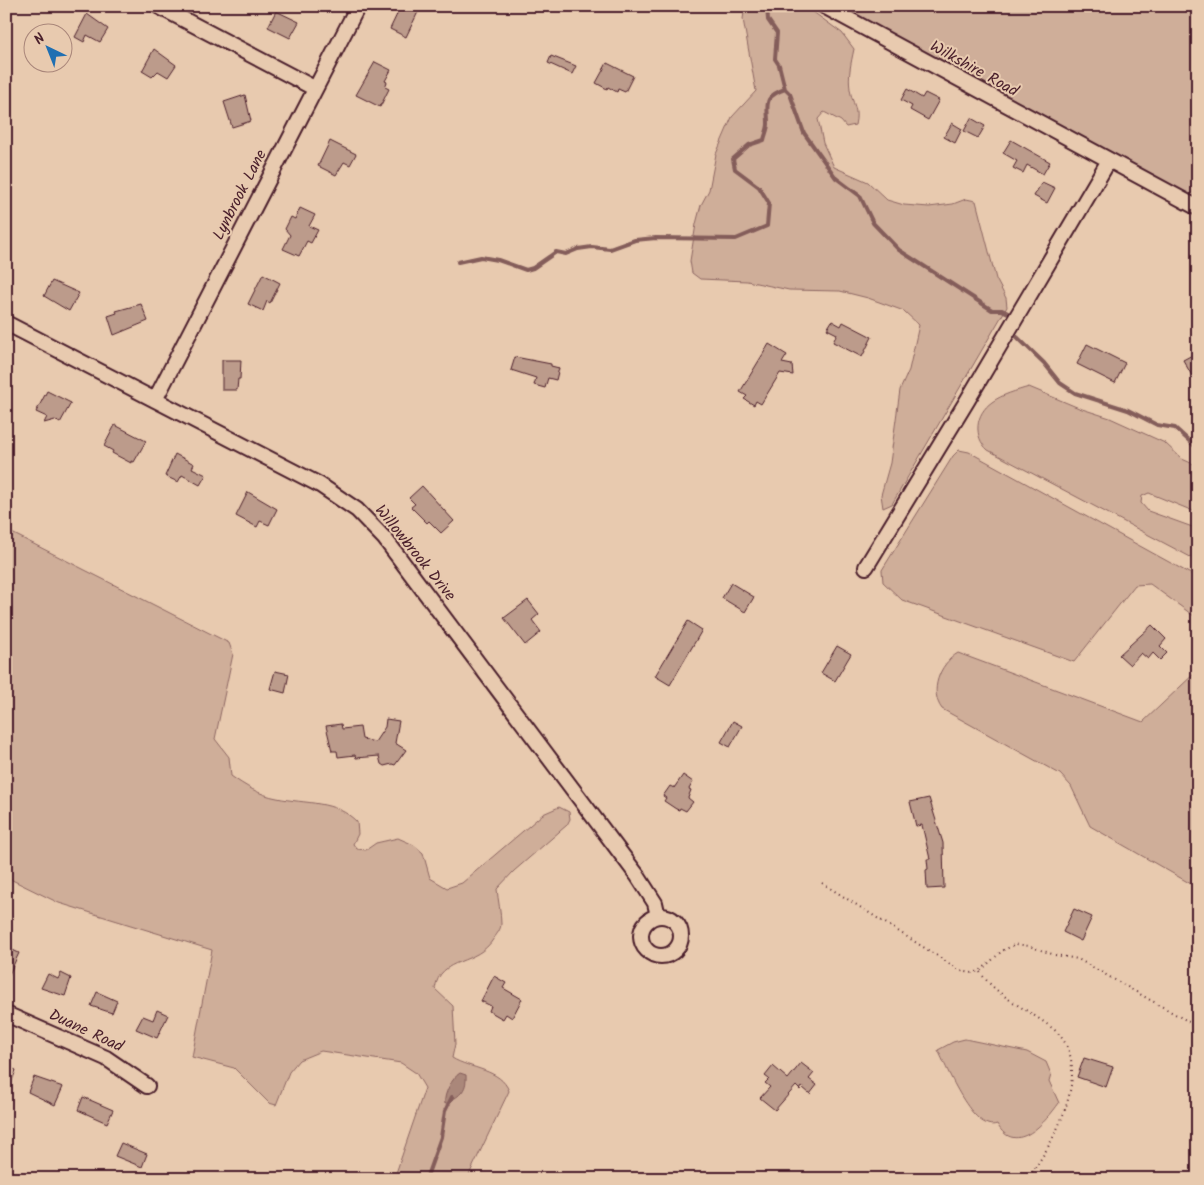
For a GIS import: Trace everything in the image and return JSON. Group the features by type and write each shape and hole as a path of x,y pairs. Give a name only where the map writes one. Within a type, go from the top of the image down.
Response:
{"street":[{"path":"158,6 314,88"},
{"name":"Lynbrook Lane","path":"155,400 314,88 358,6"},
{"name":"Wilkshire Road","path":"824,6 1108,162 1198,208"},
{"path":"866,567 967,401 1108,162"},
{"name":"Willowbrook Drive","path":"6,323 320,485 346,502 372,523 637,875 655,903 658,916"},
{"name":"Duane Road","path":"6,1014 106,1058 147,1086"}],"path":[{"path":"822,883 953,967 971,973 980,971 1002,951 1016,944 1055,955 1078,959 1198,1028"},
{"path":"980,971 998,991 1062,1037 1070,1052 1069,1097 1061,1123 1052,1141 1027,1179"}],"shaded area":[{"path":"745,6 805,6 842,33 854,49 849,84 856,110 856,119 855,125 846,127 841,121 824,112 818,119 823,143 834,167 868,182 887,200 904,205 929,207 953,204 966,199 976,201 996,279 1006,298 1007,307 892,504 883,508 881,495 890,463 900,390 909,370 919,325 904,311 868,298 840,291 789,290 747,281 700,279 692,273 690,261 696,224 701,205 709,190 716,154 732,117 756,91 743,19"},
{"path":"836,6 1198,6 1198,203"},
{"path":"1029,387 1079,408 1110,418 1165,443 1182,459 1198,466 1198,513 1149,493 1142,496 1141,503 1148,511 1198,529 1198,561 988,450 983,445 978,432 978,426 979,419 986,407 996,399"},
{"path":"959,450 969,452 1198,578 1198,619 1150,584 1135,585 1074,662 902,600 883,582 882,570 953,456"},
{"path":"6,530 229,643 233,654 215,739 229,757 231,776 247,787 265,795 330,806 349,815 357,822 358,834 353,844 357,849 366,850 376,843 398,838 414,845 423,853 430,878 447,888 462,883 543,814 559,807 569,812 570,819 567,825 514,871 497,889 501,915 500,930 487,947 451,966 438,978 435,989 453,1006 455,1044 452,1058 499,1078 509,1091 467,1179 394,1179 425,1088 416,1073 401,1063 321,1051 299,1060 289,1072 276,1105 269,1103 234,1068 192,1057 212,950 59,903 6,877"},
{"path":"958,653 1143,722 1198,670 1198,888 1090,826 1071,786 1060,774 942,709 936,695 938,679 946,664"},
{"path":"965,1039 1027,1052 1046,1062 1051,1074 1049,1081 1059,1103 1031,1133 1022,1137 1013,1137 1005,1134 997,1124 988,1124 979,1119 970,1109 954,1084 938,1050 953,1042"},
{"path":"460,1073 466,1075 465,1086 458,1096 445,1104 445,1096 449,1087"}],"building":[{"path":"401,6 407,6 418,12 406,37 390,29"},
{"path":"276,11 299,22 290,38 268,27"},
{"path":"87,14 108,29 100,42 87,35 84,42 75,37"},
{"path":"154,49 176,65 168,77 158,71 152,77 142,71"},
{"path":"551,56 576,66 572,74 548,63"},
{"path":"375,62 391,70 385,81 387,82 385,87 389,89 380,107 356,95"},
{"path":"607,63 633,76 625,92 618,89 617,92 608,87 607,89 596,83"},
{"path":"907,89 922,98 925,93 939,100 928,120 910,110 912,106 901,100"},
{"path":"245,95 251,121 232,127 224,102"},
{"path":"971,118 985,126 978,138 964,131"},
{"path":"952,123 962,129 955,143 944,137"},
{"path":"1011,140 1050,162 1043,174 1027,165 1023,173 1013,168 1017,161 1003,153"},
{"path":"330,141 356,154 350,165 344,162 336,175 318,166"},
{"path":"1042,182 1055,188 1047,203 1034,196"},
{"path":"300,208 315,215 309,226 318,230 311,243 307,241 299,256 283,249 290,235 285,229 291,217 295,219"},
{"path":"263,274 280,283 270,303 267,301 263,311 248,304"},
{"path":"52,281 79,293 69,311 44,296"},
{"path":"141,304 148,321 114,335 108,316 117,313 116,311"},
{"path":"832,321 841,326 843,322 872,337 862,357 833,342 837,334 827,329"},
{"path":"769,344 787,355 782,363 792,365 793,375 780,373 761,404 756,401 754,405 744,399 747,396 740,392"},
{"path":"1087,344 1125,363 1115,383 1077,364"},
{"path":"1198,352 1198,386 1183,360"},
{"path":"515,357 551,364 551,366 559,368 556,380 548,378 545,388 534,385 536,378 511,370"},
{"path":"222,360 241,360 240,379 238,379 237,390 222,390"},
{"path":"47,391 71,403 60,423 55,420 44,423 47,417 36,412"},
{"path":"115,425 146,441 134,462 131,461 131,463 112,453 113,451 104,446"},
{"path":"175,454 194,464 192,468 206,475 200,485 182,475 178,482 165,476"},
{"path":"422,486 454,521 441,533 429,521 427,523 411,507 415,504 409,498"},
{"path":"248,492 277,509 269,525 260,521 257,527 236,516"},
{"path":"731,583 754,597 745,612 722,598"},
{"path":"528,600 539,614 532,620 541,632 525,645 504,618"},
{"path":"688,621 702,630 670,685 655,676"},
{"path":"1152,625 1166,639 1160,646 1167,653 1160,660 1153,653 1148,659 1141,653 1130,665 1119,655"},
{"path":"837,646 851,654 835,681 821,673"},
{"path":"275,671 289,674 285,693 270,689"},
{"path":"386,719 399,721 395,743 406,750 395,765 384,766 381,764 379,756 356,758 355,755 338,757 337,751 332,751 326,726 341,724 342,729 360,727 362,739 375,742 385,727"},
{"path":"733,721 742,726 730,747 721,742"},
{"path":"683,775 693,782 689,789 691,790 688,798 693,802 686,811 680,808 679,810 676,809 664,801 666,798 663,796 670,786 674,788"},
{"path":"929,798 943,843 944,888 927,889 927,859 930,859 922,825 916,826 910,802"},
{"path":"1074,909 1092,917 1081,941 1063,932"},
{"path":"6,947 19,953 6,981"},
{"path":"61,973 71,978 65,996 41,988 48,974 58,979"},
{"path":"494,976 506,983 503,988 522,999 512,1018 506,1014 503,1019 489,1011 491,1006 481,1001"},
{"path":"97,992 117,1001 112,1013 91,1006"},
{"path":"157,1010 168,1015 157,1038 136,1029 143,1016 153,1020"},
{"path":"1084,1058 1113,1067 1106,1087 1077,1077"},
{"path":"801,1063 814,1073 809,1079 817,1085 810,1094 802,1087 800,1090 796,1086 775,1110 760,1098 770,1087 765,1083 769,1079 765,1076 773,1066 788,1079"},
{"path":"6,1066 16,1070 7,1094 6,1094"},
{"path":"34,1077 63,1087 55,1105 28,1092"},
{"path":"83,1097 113,1110 107,1123 78,1110"},
{"path":"121,1143 147,1154 142,1167 115,1156"}],"waterway":[{"path":"767,6 768,20 777,33 775,59 779,65 785,89 790,94 804,133 836,178 860,196 873,223 899,250 992,310 1002,310 1008,313"},
{"path":"458,262 481,257 498,260 526,270 533,268 556,252 566,254 578,249 592,247 610,249 635,240 656,238 736,239 767,226 769,203 759,187 735,169 733,159 749,145 764,140 768,126 768,102 773,95 785,89"},
{"path":"1014,334 1044,363 1060,383 1075,393 1128,410 1157,425 1175,428 1198,449"},
{"path":"426,1179 441,1137 445,1111 452,1097"}]}
